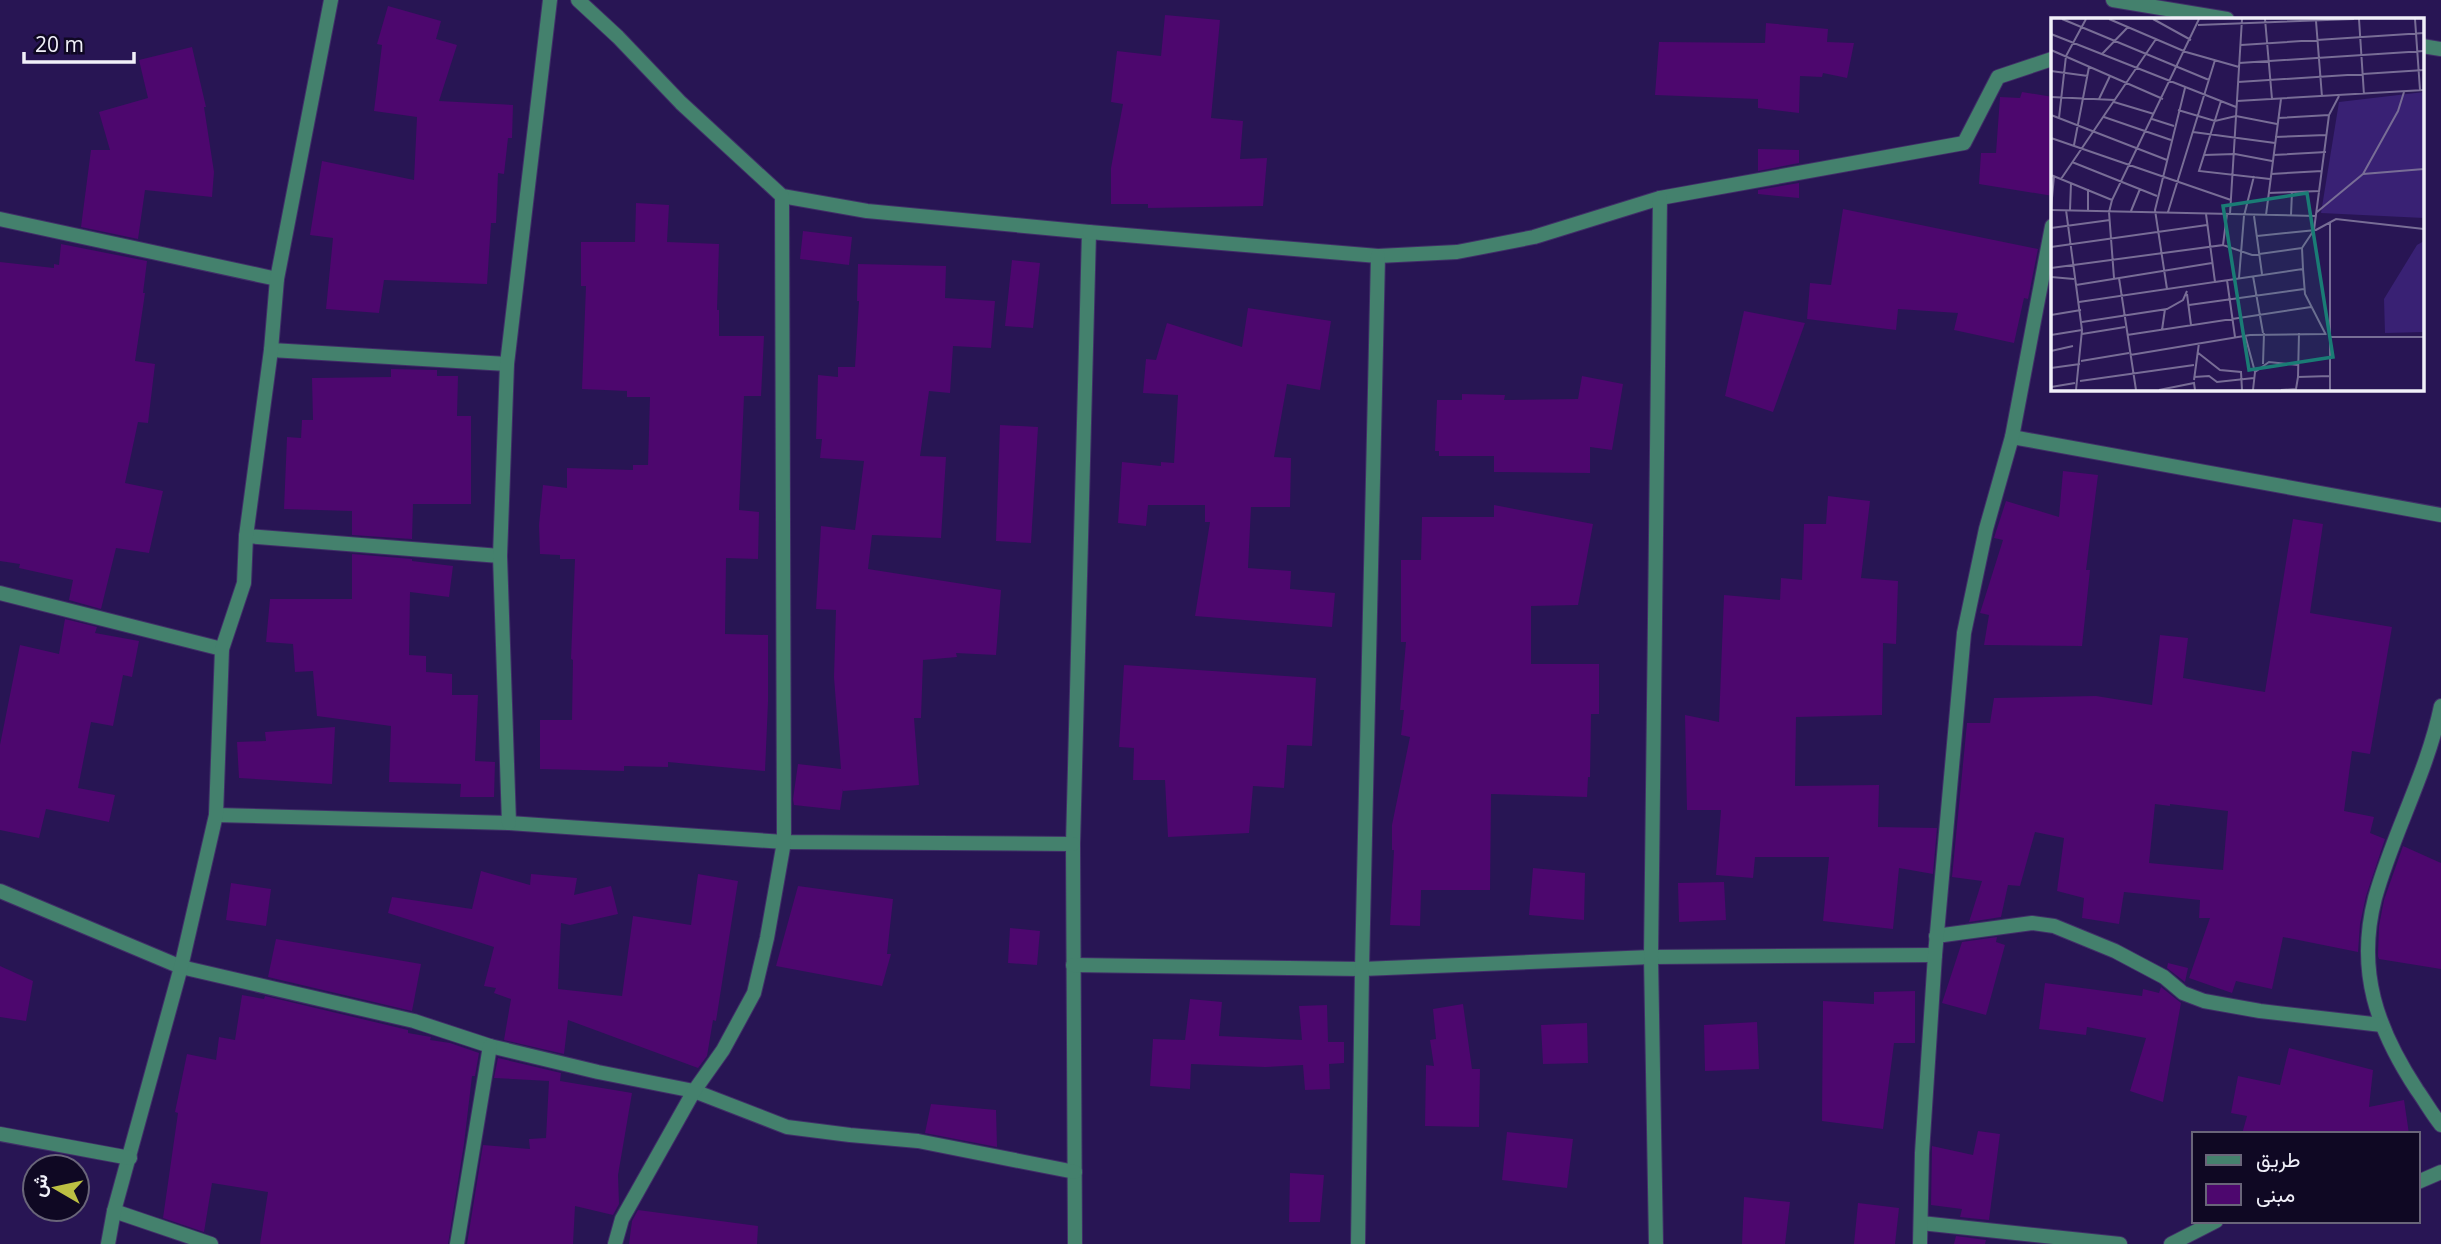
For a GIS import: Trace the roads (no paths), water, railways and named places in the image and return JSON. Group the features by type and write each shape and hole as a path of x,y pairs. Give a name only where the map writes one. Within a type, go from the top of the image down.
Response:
{"street":[{"path":"108,1244 114,1211 181,967 216,815 222,649 244,583 246,536 271,350 277,279 331,0"},
{"path":"509,824 500,556 507,364 550,0"},
{"path":"578,0 618,37 681,103 782,196 867,211 1378,256 1457,252 1534,237 1660,198 1964,143 1998,77 2051,60"},
{"path":"2113,0 2145,3 2222,18"},
{"path":"615,1244 622,1219 694,1091 723,1050 754,993 784,842 782,196"},
{"path":"1656,1244 1651,957 1660,198"},
{"path":"0,219 277,279"},
{"path":"1075,1244 1073,844 1089,232"},
{"path":"1920,1244 1922,1153 1934,955 1964,634 1986,528 2012,437 2051,236"},
{"path":"1358,1244 1378,256"},
{"path":"271,350 507,364"},
{"path":"2012,437 2441,515"},
{"path":"246,536 500,556"},
{"path":"0,593 222,649"},
{"path":"2441,706 2428,756 2375,899 2368,943 2368,972 2374,1005 2382,1026 2399,1062 2441,1125"},
{"path":"216,815 509,824 784,842 1073,844"},
{"path":"0,891 181,967 414,1021 490,1046 597,1072 694,1091 787,1126 918,1141 1075,1172"},
{"path":"1936,936 2032,923 2054,926 2115,951 2164,977 2183,993 2204,1001 2260,1011 2382,1026"},
{"path":"1073,965 1362,969 1651,957 1934,955"},
{"path":"457,1244 490,1046"},
{"path":"0,1135 130,1158"},
{"path":"2420,1181 2441,1172"},
{"path":"114,1211 211,1244"},
{"path":"1921,1223 2120,1244"},
{"path":"2171,1244 2212,1223"}]}
